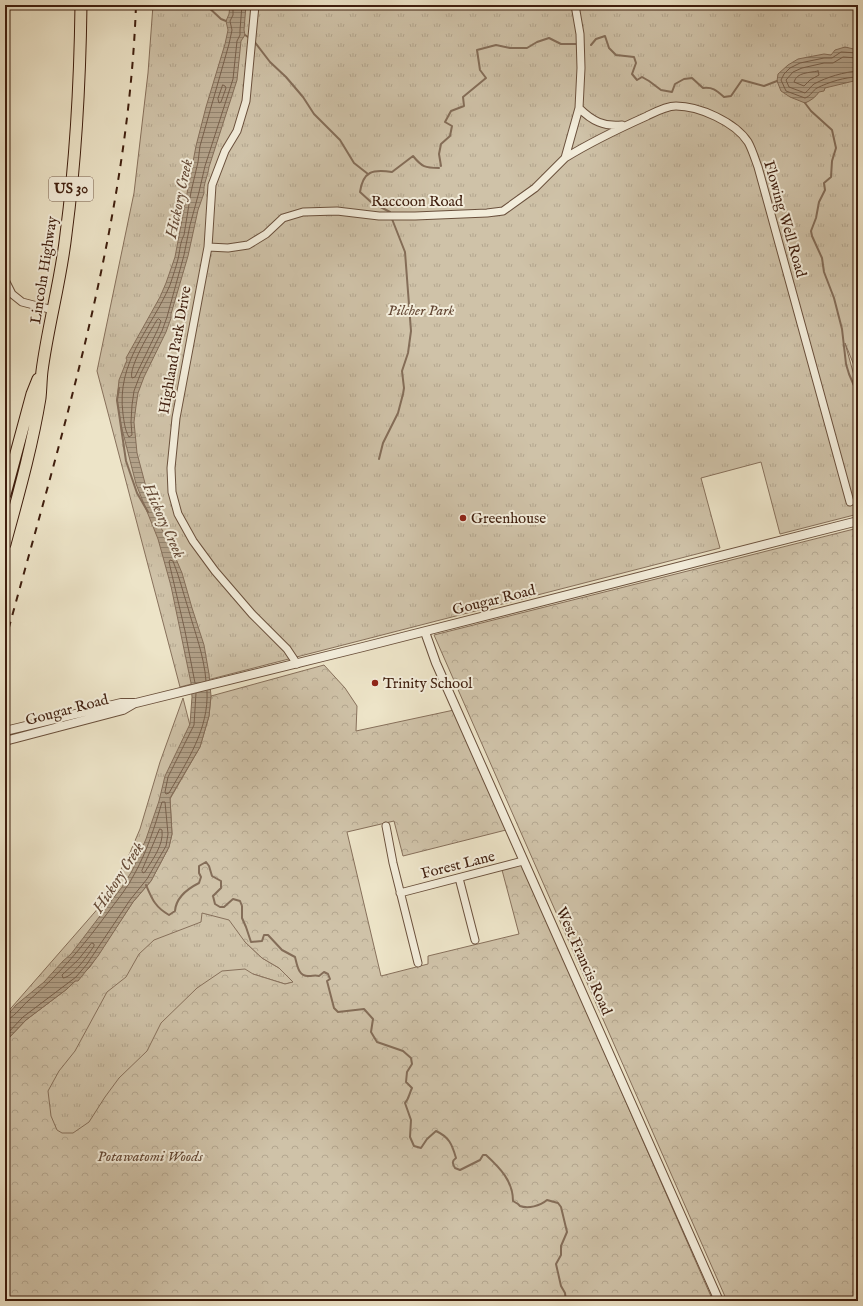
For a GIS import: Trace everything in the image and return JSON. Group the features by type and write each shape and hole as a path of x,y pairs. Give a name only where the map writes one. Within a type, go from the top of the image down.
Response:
{"main road":[{"name":"Lincoln Highway","path":"5,544 8,524 34,427 40,396 42,371 54,310 66,235 74,161 80,65 81,5"},
{"name":"Lincoln Highway","path":"5,494 32,394 42,371"}],"street":[{"name":"Highland Park Drive","path":"254,5 246,101 237,131 225,150 212,185 208,247 176,418 171,468 172,492 178,514 197,547 215,571 252,614 287,649 297,664"},
{"name":"Raccoon Road","path":"208,247 228,248 248,245 266,234 283,218 304,212 337,211 379,216 415,216 504,211 535,188 565,158 579,108 581,68 580,34 575,5"},
{"name":"Flowing Well Road","path":"565,158 595,140 628,124 674,106 690,108 712,116 736,128 748,142 758,167 850,502"},
{"path":"579,108 590,118 611,126 628,124"},
{"path":"5,280 12,294 22,302 54,310"},
{"name":"Gougar Road","path":"5,732 121,703 136,703 297,664 858,521"},
{"name":"West Francis Road","path":"425,632 436,663 523,861 580,986 719,1301"},
{"name":"Gougar Road","path":"5,741 123,710 136,703"},
{"path":"386,826 400,893 418,963"},
{"name":"Forest Lane","path":"400,893 523,861"},
{"path":"459,878 476,940"}],"green space":[{"name":"Pilcher Park","path":"153,5 858,5 858,378 845,343 858,390 858,514 780,534 761,462 701,478 720,548 180,687 97,371 134,193 148,73"},
{"path":"858,528 858,1301 727,1301 434,635"},
{"name":"Potawatomi Woods","path":"324,665 345,688 357,706 356,731 454,710 506,830 403,856 394,821 347,832 381,976 428,964 428,956 519,934 502,870 522,864 713,1301 5,1301 5,1042 26,1020 67,989 90,967 133,902 151,881 169,847 172,834 170,799 200,747 209,716 211,696","holes":["202,913 229,920 245,942 262,958 279,968 293,982 285,984 253,974 245,969 222,971 197,988 161,1023 147,1051 119,1078 89,1122 73,1133 62,1133 57,1130 51,1116 48,1091 59,1071 75,1051 107,992 126,977 139,954 154,940 201,922"]},
{"path":"183,698 245,942 262,958 279,968 294,982 285,984 253,974 5,1301 5,1015 101,905 129,855 140,829 160,762"}],"water":[{"path":"230,5 246,5 245,35 241,41 237,80 209,167 204,186 204,193 198,210 188,256 171,318 138,393 134,422 137,453 146,487 161,528 168,540 182,573 204,645 211,696 209,716 200,747 170,798 172,834 169,847 151,881 133,902 98,956 78,981 75,981 67,989 26,1020 5,1042 5,1018 16,1005 44,982 71,954 122,887 132,871 146,839 159,801 165,776 190,724 192,697 191,683 171,586 158,539 136,484 121,425 117,400 119,380 127,360 126,358 160,297 175,257 196,146 225,44 228,30 226,21 229,14"},
{"path":"845,47 858,50 858,80 825,88 824,91 819,92 813,99 805,103 790,97 781,91 777,81 778,74 788,65 798,59 824,54 831,55 835,50"}],"waterway":[{"path":"206,5 221,19 226,21"},
{"path":"591,45 596,39 605,36 609,48 616,55 634,57 636,63 632,74 637,80 642,77 661,90 672,92 675,84 684,79 692,78 703,88 709,88 719,92 724,97 731,96 742,80 764,86 777,81"},
{"path":"441,166 439,154 441,144 450,136 452,126 445,122 451,111 464,106 463,97 486,78 480,70 477,50 496,45 510,48 527,48 537,42 549,38 561,44 576,44"},
{"path":"254,41 270,62 286,77 303,97 314,114 340,140 354,163 368,174"},
{"path":"805,103 811,111 832,130 836,148 832,161 831,177 824,183 825,190 819,202 816,218 811,231 822,258 824,272 834,298 842,329 846,364 858,395"},
{"path":"390,212 371,202 360,192 361,185 366,176 374,171 392,172 413,156 424,166 439,168"},
{"path":"379,459 383,443 398,413 403,394 404,388 402,371 408,353 411,331 405,252 392,219"},
{"name":"Hickory Creek","path":"119,388 117,400 126,461 137,493 148,512"},
{"path":"146,885 154,902 160,909 169,915 175,911 177,902 183,894 199,883 201,877 199,873 199,866 206,862 212,876 221,881 221,888 213,896 215,904 220,907 224,907 233,899 240,901 242,906 242,918 251,942 262,941 264,935 268,935 282,950 295,957 300,972 305,976 319,976 324,972 328,974 330,979 327,981 334,1008 338,1012 364,1009 373,1019 371,1032 377,1042 403,1051 411,1058 412,1064 407,1072 406,1082 412,1088 405,1103 411,1120 410,1137 414,1146 421,1148 427,1139 436,1131 447,1138 451,1145 456,1158 453,1162 455,1168 460,1170 480,1160 483,1155 486,1155 505,1175 511,1187 513,1201 520,1206 534,1206 547,1200 558,1203 561,1207 567,1232 561,1246 561,1255 556,1264 566,1301"}],"railway":[{"path":"5,642 69,406 89,327 106,247 120,167 130,87 136,5"}],"place":[{"name":"Greenhouse","path":"463,518"},
{"name":"Trinity School","path":"375,683"}]}
